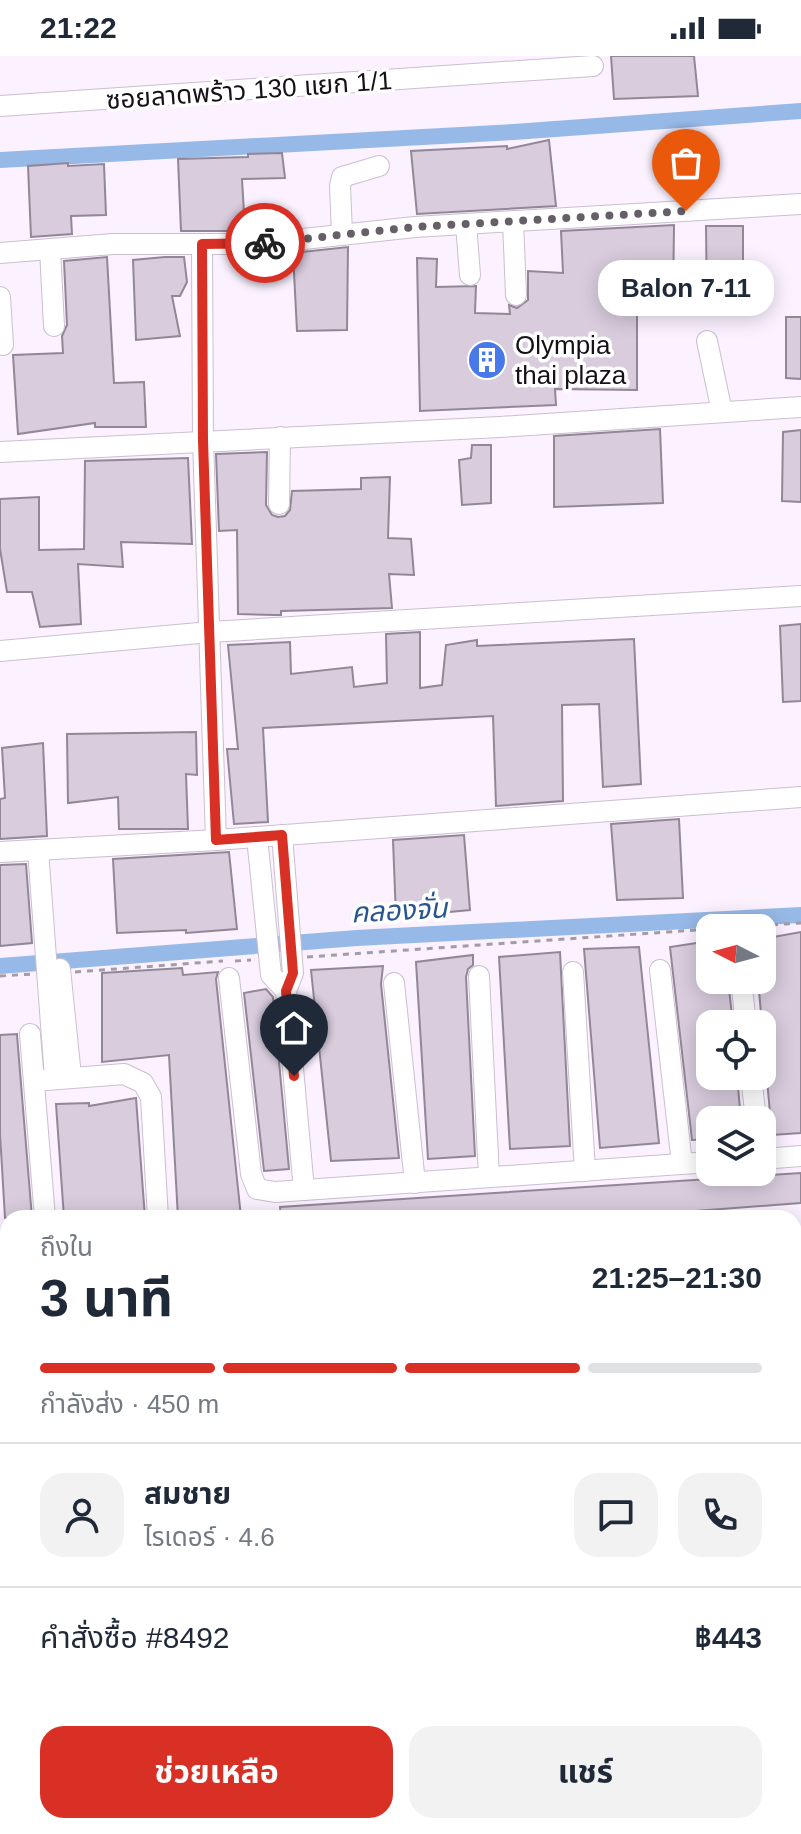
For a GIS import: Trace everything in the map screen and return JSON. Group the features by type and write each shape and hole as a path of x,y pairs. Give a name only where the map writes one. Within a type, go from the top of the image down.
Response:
{"street":[{"name":"ซอยลาดพร้าว 130 แยก 1/1","path":"0,106 593,66"},
{"path":"342,234 342,177 379,166"},
{"path":"0,253 113,244 257,244 466,224 801,204"},
{"path":"513,221 516,295"},
{"path":"466,224 470,275"},
{"path":"202,244 203,440 216,840"},
{"path":"50,249 54,326"},
{"path":"0,297 3,345"},
{"path":"707,341 722,412"},
{"path":"0,452 500,427 801,407"},
{"path":"279,504 280,437"},
{"path":"0,651 210,632 801,596"},
{"path":"0,852 216,840 801,797"},
{"path":"282,835 293,973 286,991 304,1190"},
{"path":"257,837 271,975 286,991"},
{"path":"43,850 55,978 45,1210"},
{"path":"660,970 682,1164"},
{"path":"573,972 585,1171"},
{"path":"479,976 489,1177"},
{"path":"229,978 251,1174 257,1189 275,1192 696,1163"},
{"path":"394,983 415,1183"},
{"path":"30,1034 53,1078"},
{"path":"53,1078 124,1074 143,1083 151,1097 158,1210"},
{"path":"776,1158 801,1156"}],"path":[{"path":"776,925 801,923"},
{"path":"291,956 696,930"},
{"path":"0,976 55,978 269,958"}],"building":[{"path":"611,56 694,56 698,96 614,99"},
{"path":"549,140 556,206 417,214 411,151 507,146 507,149"},
{"path":"282,153 285,178 242,179 245,231 181,231 178,159"},
{"path":"68,163 68,166 104,164 106,215 71,216 72,234 31,237 28,166"},
{"path":"674,225 673,303 637,303 637,390 555,389 556,405 420,411 417,258 437,259 436,287 476,286 475,313 510,314 509,305 517,308 528,300 528,271 563,273 561,231"},
{"path":"706,226 743,226 743,311 707,308"},
{"path":"348,247 347,330 297,331 293,253"},
{"path":"107,257 114,383 144,382 146,427 95,427 95,423 18,434 13,355 63,353 62,336 67,325 64,261"},
{"path":"184,257 187,282 180,296 172,296 180,336 136,340 133,260"},
{"path":"786,317 801,317 801,379 786,378"},
{"path":"660,429 663,503 554,507 554,436"},
{"path":"801,430 801,502 782,501 783,432"},
{"path":"472,445 491,445 491,503 462,505 459,460 471,458"},
{"path":"267,452 266,505 272,515 278,517 285,516 290,510 292,491 361,489 361,478 390,477 388,538 411,539 414,575 389,574 392,608 281,611 281,615 238,614 237,530 219,531 216,454"},
{"path":"188,458 192,544 121,542 123,567 78,564 81,624 40,627 32,592 7,592 0,549 0,499 39,497 39,550 84,549 85,461"},
{"path":"801,624 801,701 783,702 780,626"},
{"path":"420,632 420,688 442,685 446,645 477,640 477,646 634,639 641,784 603,787 599,704 562,705 563,801 496,806 493,716 263,728 268,822 234,824 227,749 238,749 228,645 290,642 291,674 352,667 354,687 387,683 386,634"},
{"path":"196,732 197,775 186,774 188,829 119,829 118,797 68,803 67,734"},
{"path":"43,743 47,836 0,839 0,799 5,798 2,748"},
{"path":"679,819 683,898 617,900 611,824"},
{"path":"464,835 470,910 396,917 393,840"},
{"path":"229,852 237,929 117,933 113,859"},
{"path":"26,864 32,943 0,946 0,865"},
{"path":"801,932 801,1133 776,1135 776,1106 769,1106 768,1090 776,1090 776,1010 761,1010 759,994 776,994 776,936"},
{"path":"696,943 696,994 730,994 731,1010 696,1010 696,1090 738,1090 740,1106 696,1106 696,1140 692,1140 670,947"},
{"path":"639,947 659,1143 600,1148 584,949"},
{"path":"560,952 570,1146 510,1149 499,957"},
{"path":"473,955 473,965 466,977 475,1156 428,1159 416,962"},
{"path":"383,966 381,984 399,1158 331,1161 311,970"},
{"path":"182,968 183,975 218,972 216,979 240,1210 178,1210 169,1055 102,1062 102,973"},
{"path":"266,989 273,997 289,1169 264,1171 244,993"},
{"path":"17,1034 31,1210 5,1210 0,1134 0,1035"},
{"path":"136,1098 144,1210 63,1210 56,1104 89,1103 89,1106"},
{"path":"801,1173 801,1203 709,1210 280,1210 280,1207 696,1180 696,1186 776,1186 776,1175"}],"waterway":[{"path":"0,160 514,132 801,111"},
{"name":"คลองจั่น","path":"0,966 357,938 801,915"}],"way so far":[{"path":"265,243 415,227 686,211"}],"place":[{"name":"Balon 7-11","path":"686,211"},
{"name":"Olympia thai plaza","path":"487,360"}],"route":[{"path":"265,243 202,244 203,440 216,840 282,835 293,973 286,991 294,1076"}]}
